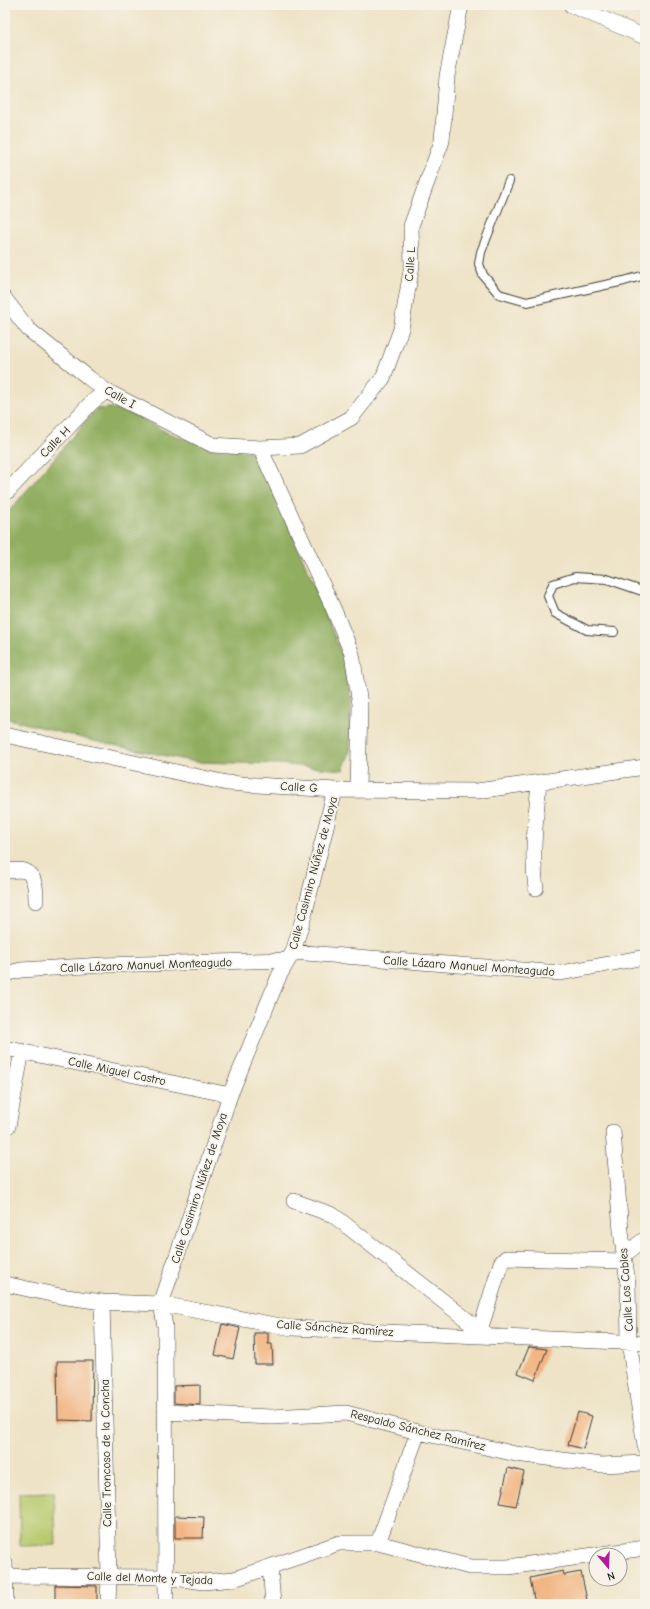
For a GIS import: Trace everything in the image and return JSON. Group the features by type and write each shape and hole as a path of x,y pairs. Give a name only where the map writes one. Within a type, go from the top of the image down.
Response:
{"street":[{"name":"Calle L","path":"260,448 300,446 351,418 383,378 401,328 412,265 411,226 442,141 446,76 461,5"},
{"path":"571,5 645,36"},
{"name":"Calle I","path":"5,299 28,329 106,391 213,445 260,448"},
{"name":"Calle H","path":"5,494 92,402 106,391"},
{"path":"260,448 334,610 352,654 360,704 358,790"},
{"name":"Calle G","path":"5,735 227,783 335,790 477,791 645,767"},
{"path":"536,888 533,868 533,849 539,782"},
{"name":"Calle Casimiro Núñez de Moya","path":"166,1604 165,1326 161,1304 230,1095 279,976 290,956 305,912 335,790"},
{"path":"5,871 25,871 30,875 36,888 36,901"},
{"name":"Calle Lázaro Manuel Monteagudo","path":"5,974 22,970 290,956 561,973 645,957"},
{"name":"Calle Miguel Castro","path":"5,1048 230,1095"},
{"path":"8,1126 22,1051"},
{"name":"Calle Los Cables","path":"613,1132 624,1258 628,1284 629,1342 645,1446"},
{"path":"294,1201 333,1215 485,1333 501,1262 506,1258 624,1258 645,1239"},
{"name":"Calle Sánchez Ramírez","path":"5,1284 60,1296 102,1302 161,1304 292,1328 485,1333 645,1343"},
{"name":"Calle Troncoso de la Concha","path":"102,1302 109,1576 108,1604"},
{"name":"Respaldo Sánchez Ramírez","path":"165,1412 272,1417 346,1413 418,1432 516,1454 601,1465 645,1463"},
{"path":"378,1543 418,1432"},
{"name":"Calle del Monte y Tejada","path":"5,1571 166,1577 204,1582 234,1579 339,1543 378,1543 470,1567 508,1567 645,1548"},
{"path":"270,1567 273,1604"},
{"path":"5,1571 6,1604"}],"lane":[{"path":"508,181 481,252 479,264 483,275 499,294 527,302 645,275"},
{"path":"614,632 587,630 555,613 548,596 553,584 575,577 607,579 645,592"}],"green space":[{"path":"111,408 134,415 166,432 208,448 257,452 315,587 343,658 351,701 350,752 343,770 278,764 196,762 93,741 5,718 5,516 96,409"},
{"path":"54,1492 56,1545 20,1546 19,1493"}],"building":[{"path":"222,1324 240,1328 233,1359 215,1355"},
{"path":"254,1333 268,1333 268,1344 272,1344 273,1364 255,1364"},
{"path":"529,1347 547,1349 535,1380 518,1373"},
{"path":"57,1361 93,1361 92,1421 58,1420"},
{"path":"200,1385 200,1405 174,1403 174,1386"},
{"path":"578,1412 592,1416 583,1449 568,1445"},
{"path":"508,1468 524,1472 516,1506 500,1503"},
{"path":"175,1516 204,1517 203,1538 175,1538"},
{"path":"563,1571 564,1575 581,1572 587,1600 567,1604 556,1604 556,1602 535,1604 530,1578"},
{"path":"55,1585 97,1586 97,1603 55,1603"}]}
